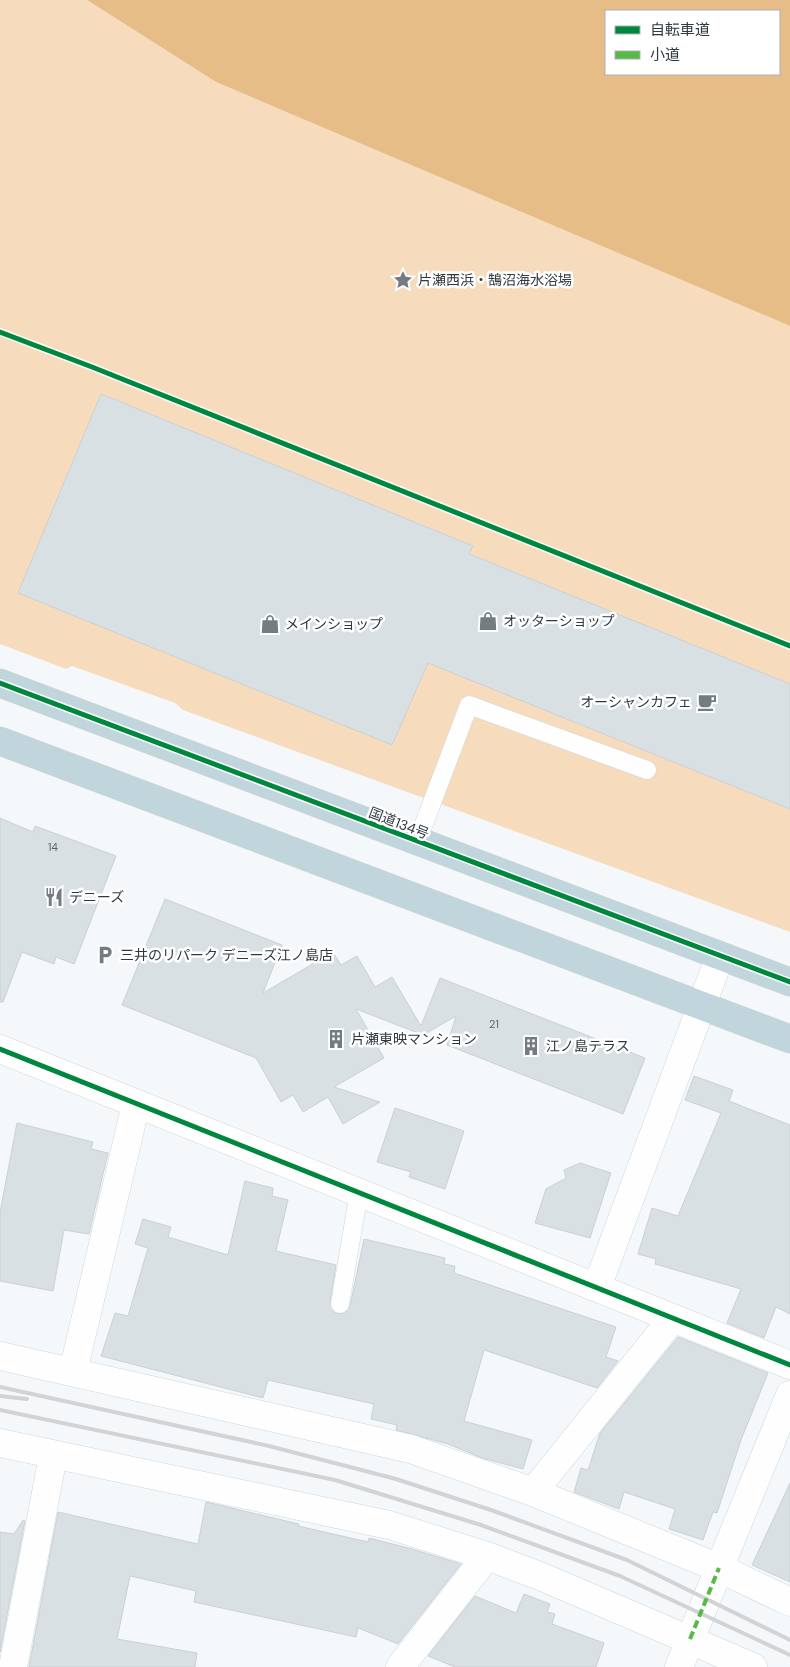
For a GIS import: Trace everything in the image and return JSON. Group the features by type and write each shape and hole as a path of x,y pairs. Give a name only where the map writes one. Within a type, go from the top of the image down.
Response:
{"highway":[{"name":"国道134号","path":"0,683 790,982"},
{"path":"0,741 790,1039"}],"street":[{"path":"597,1287 720,956"},
{"path":"0,1049 790,1365"},
{"path":"73,1372 136,1104"},
{"path":"533,1492 672,1318"},
{"path":"0,1356 411,1449 533,1492 719,1568 790,1602"},
{"path":"679,1667 790,1395"},
{"path":"0,1443 53,1456 389,1526 487,1556 593,1597 754,1667"},
{"path":"13,1667 53,1456"},
{"path":"400,1667 487,1556"}],"lane":[{"path":"418,842 469,705 647,770"},
{"path":"340,1304 359,1192"}],"shaded area":[{"path":"0,0 87,0 216,82 790,326 790,932 183,710 175,703 72,666 66,669 0,644"},
{"path":"87,0 790,0 790,326 216,82"}],"building":[{"path":"101,394 473,546 469,554 790,684 790,809 428,663 392,745 18,593"},
{"name":"デニーズ","path":"0,818 33,832 35,826 116,856 74,964 56,957 54,964 22,952 3,1002 0,1002"},
{"path":"165,899 282,945 263,993 333,952 341,965 357,956 375,987 392,977 421,1026 440,978 645,1058 623,1114 447,1045 456,1016 425,1034 427,1037 423,1036 415,1040 418,1033 356,1009 384,1058 334,1087 380,1102 343,1124 328,1097 303,1112 293,1095 281,1102 256,1058 122,1005"},
{"path":"694,1076 733,1090 729,1101 790,1125 790,1314 776,1307 764,1338 727,1323 741,1289 655,1264 656,1259 638,1254 652,1208 678,1216 721,1113 685,1100"},
{"path":"395,1108 464,1131 445,1189 409,1177 411,1172 377,1162"},
{"path":"17,1123 93,1142 91,1149 108,1153 89,1234 64,1230 53,1291 0,1281 0,1212"},
{"path":"580,1163 611,1173 590,1238 535,1223 546,1189 566,1178 564,1170"},
{"path":"245,1181 273,1188 272,1196 288,1200 276,1251 336,1265 330,1302 334,1312 344,1314 350,1306 364,1239 445,1258 444,1264 455,1266 454,1273 616,1327 606,1357 618,1361 597,1388 484,1350 464,1421 532,1440 523,1469 482,1458 448,1444 396,1430 397,1425 371,1419 374,1404 268,1380 263,1398 101,1356 115,1313 128,1316 148,1248 135,1244 143,1219 171,1227 168,1237 228,1255"},
{"path":"678,1337 768,1373 741,1440 717,1513 713,1512 703,1540 669,1529 675,1509 624,1492 619,1509 574,1492 581,1468 588,1470 600,1433"},
{"path":"790,1483 790,1582 752,1565"},
{"path":"206,1502 368,1542 369,1538 461,1564 398,1644 358,1628 356,1637 194,1602 196,1591 130,1576 117,1639 197,1653 195,1667 29,1667 58,1512 198,1544"},
{"path":"23,1520 25,1521 0,1652 0,1532 14,1534"},
{"path":"524,1594 550,1604 547,1612 555,1614 552,1624 604,1643 596,1667 455,1667 428,1656 475,1596 516,1613"}],"railway":[{"path":"0,1387 269,1446 396,1479 491,1510 627,1560 790,1640"},
{"path":"0,1396 27,1399"},
{"path":"0,1410 335,1480 481,1525 620,1576 790,1655"}],"marked path":[{"path":"690,1639 719,1568"}],"cycle path":[{"path":"0,332 790,646"},
{"path":"0,683 790,982"},
{"path":"0,1049 790,1365"}],"place":[{"name":"片瀬西浜・鵠沼海水浴場","path":"403,280"},
{"name":"オッターショップ","path":"488,621"},
{"name":"メインショップ","path":"270,624"},
{"name":"オーシャンカフェ","path":"707,702"},
{"name":"デニーズ","path":"54,897"},
{"name":"三井のリパーク デニーズ江ノ島店","path":"105,955"},
{"name":"片瀬東映マンション","path":"336,1039"},
{"name":"江ノ島テラス","path":"531,1046"}]}
